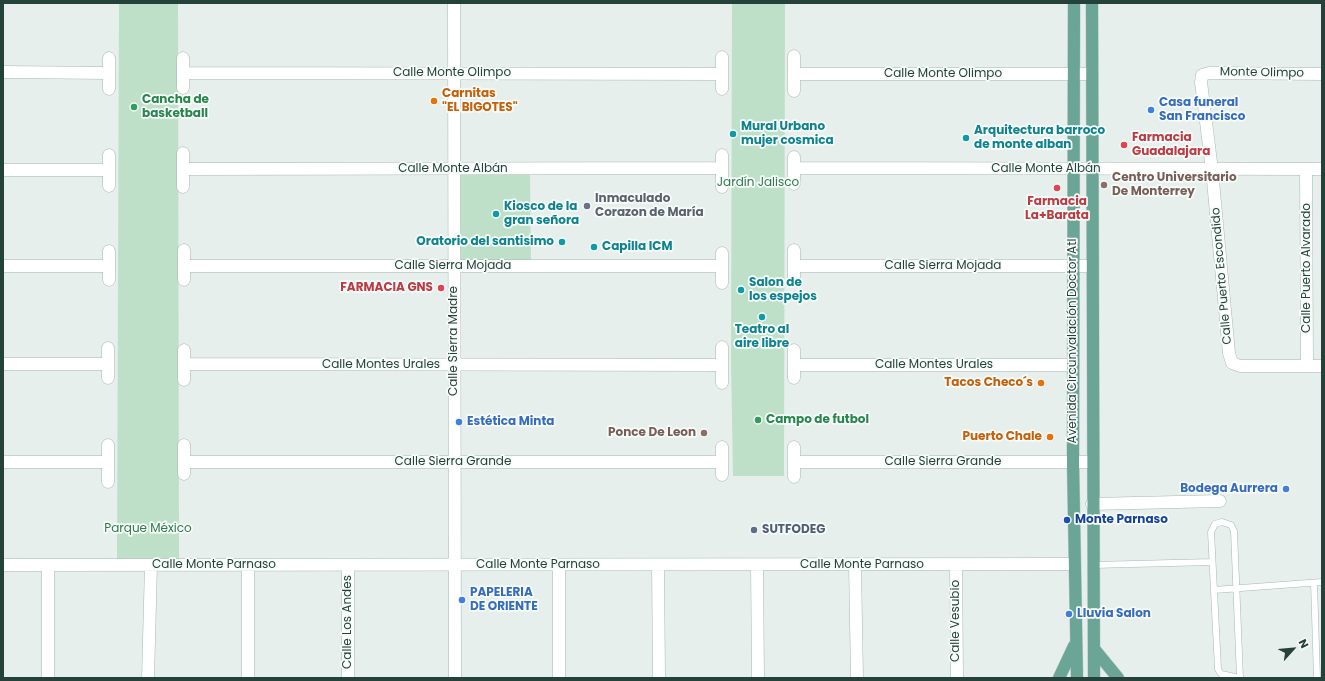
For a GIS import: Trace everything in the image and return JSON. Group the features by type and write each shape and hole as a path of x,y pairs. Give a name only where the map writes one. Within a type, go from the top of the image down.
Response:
{"main road":[{"name":"Avenida Circunvalación Doctor Atl","path":"1074,3 1073,462 1076,678"},
{"name":"Avenida Circunvalación Doctor Atl","path":"1092,3 1092,504 1094,678"},
{"path":"1059,678 1075,644"},
{"path":"1094,650 1118,678"}],"street":[{"name":"Calle Sierra Madre","path":"454,3 454,678"},
{"path":"794,56 794,90"},
{"path":"722,57 722,89"},
{"path":"109,58 109,89"},
{"path":"183,58 183,88"},
{"path":"3,72 109,73"},
{"name":"Calle Monte Olimpo","path":"183,73 722,74"},
{"name":"Calle Monte Olimpo","path":"794,74 1092,74"},
{"name":"Monte Olimpo","path":"1202,74 1322,74"},
{"name":"Calle Puerto Escondido","path":"1202,74 1201,82 1212,170 1229,353 1232,363 1240,366 1322,366"},
{"path":"183,153 184,187"},
{"path":"109,155 109,186"},
{"path":"722,155 722,186"},
{"name":"Calle Monte Albán","path":"794,184 794,162 1074,170 1322,170"},
{"name":"Calle Monte Albán","path":"184,170 722,168"},
{"path":"3,170 109,170"},
{"name":"Calle Puerto Alvarado","path":"1306,170 1307,366"},
{"path":"108,250 109,280"},
{"path":"184,250 184,280"},
{"path":"794,250 794,280"},
{"path":"722,253 722,282"},
{"path":"3,266 109,266"},
{"name":"Calle Sierra Mojada","path":"184,266 722,266"},
{"name":"Calle Sierra Mojada","path":"794,266 1092,266"},
{"path":"722,347 722,383"},
{"path":"108,348 108,378"},
{"path":"184,350 184,380"},
{"path":"794,350 794,378"},
{"path":"3,364 108,364"},
{"name":"Calle Montes Urales","path":"184,364 722,365"},
{"name":"Calle Montes Urales","path":"794,365 1073,365"},
{"name":"Calle Sierra Grande","path":"184,445 184,468 454,462 722,462"},
{"path":"108,446 108,482"},
{"path":"722,447 722,475"},
{"path":"794,447 794,477"},
{"path":"3,462 108,462"},
{"name":"Calle Sierra Grande","path":"794,462 1092,462"},
{"path":"1092,504 1220,501"},
{"name":"Calle Monte Parnaso","path":"3,565 1074,564"},
{"path":"48,565 48,678"},
{"path":"148,678 151,565"},
{"path":"248,565 248,678"},
{"name":"Calle Los Andes","path":"348,565 348,678"},
{"path":"559,565 559,678"},
{"path":"658,565 659,678"},
{"path":"757,565 758,678"},
{"path":"856,565 857,678"},
{"name":"Calle Vesubio","path":"956,565 957,678"}],"lane":[{"path":"1222,522 1230,524 1234,531 1236,588 1240,678 1221,674 1218,669 1211,532 1215,524 1222,522"},
{"path":"1093,565 1212,562"},
{"path":"1214,590 1322,582"},
{"path":"1314,583 1317,678"}],"green space":[{"name":"Parque México","path":"119,3 178,3 179,560 117,559"},
{"name":"Jardín Jalisco","path":"732,3 785,3 784,476 733,476 731,363"},
{"path":"530,173 531,260 460,260 460,175"}],"place":[{"name":"Carnitas \"EL BIGOTES\"","path":"434,101"},
{"name":"Cancha de basketball","path":"134,107"},
{"name":"Casa funeral San Francisco","path":"1151,110"},
{"name":"Mural Urbano mujer cosmica","path":"733,134"},
{"name":"Arquitectura barroco de monte alban","path":"966,138"},
{"name":"Farmacia Guadalajara","path":"1124,145"},
{"name":"Centro Universitario De Monterrey","path":"1104,185"},
{"name":"Farmacia La+Barata","path":"1057,188"},
{"name":"Inmaculado Corazon de María","path":"587,206"},
{"name":"Kiosco de la gran señora","path":"496,214"},
{"name":"Oratorio del santisimo","path":"562,242"},
{"name":"Capilla ICM","path":"594,247"},
{"name":"FARMACIA GNS","path":"441,288"},
{"name":"Salon de los espejos","path":"741,290"},
{"name":"Teatro al aire libre","path":"762,317"},
{"name":"Tacos Checo´s","path":"1041,383"},
{"name":"Campo de futbol","path":"758,420"},
{"name":"Estética Minta","path":"459,422"},
{"name":"Ponce De Leon","path":"704,433"},
{"name":"Puerto Chale","path":"1050,437"},
{"name":"Bodega Aurrera","path":"1286,489"},
{"name":"Monte Parnaso","path":"1067,520"},
{"name":"SUTFODEG","path":"754,530"},
{"name":"PAPELERIA DE ORIENTE","path":"462,600"},
{"name":"Lluvia Salon","path":"1069,614"}]}
